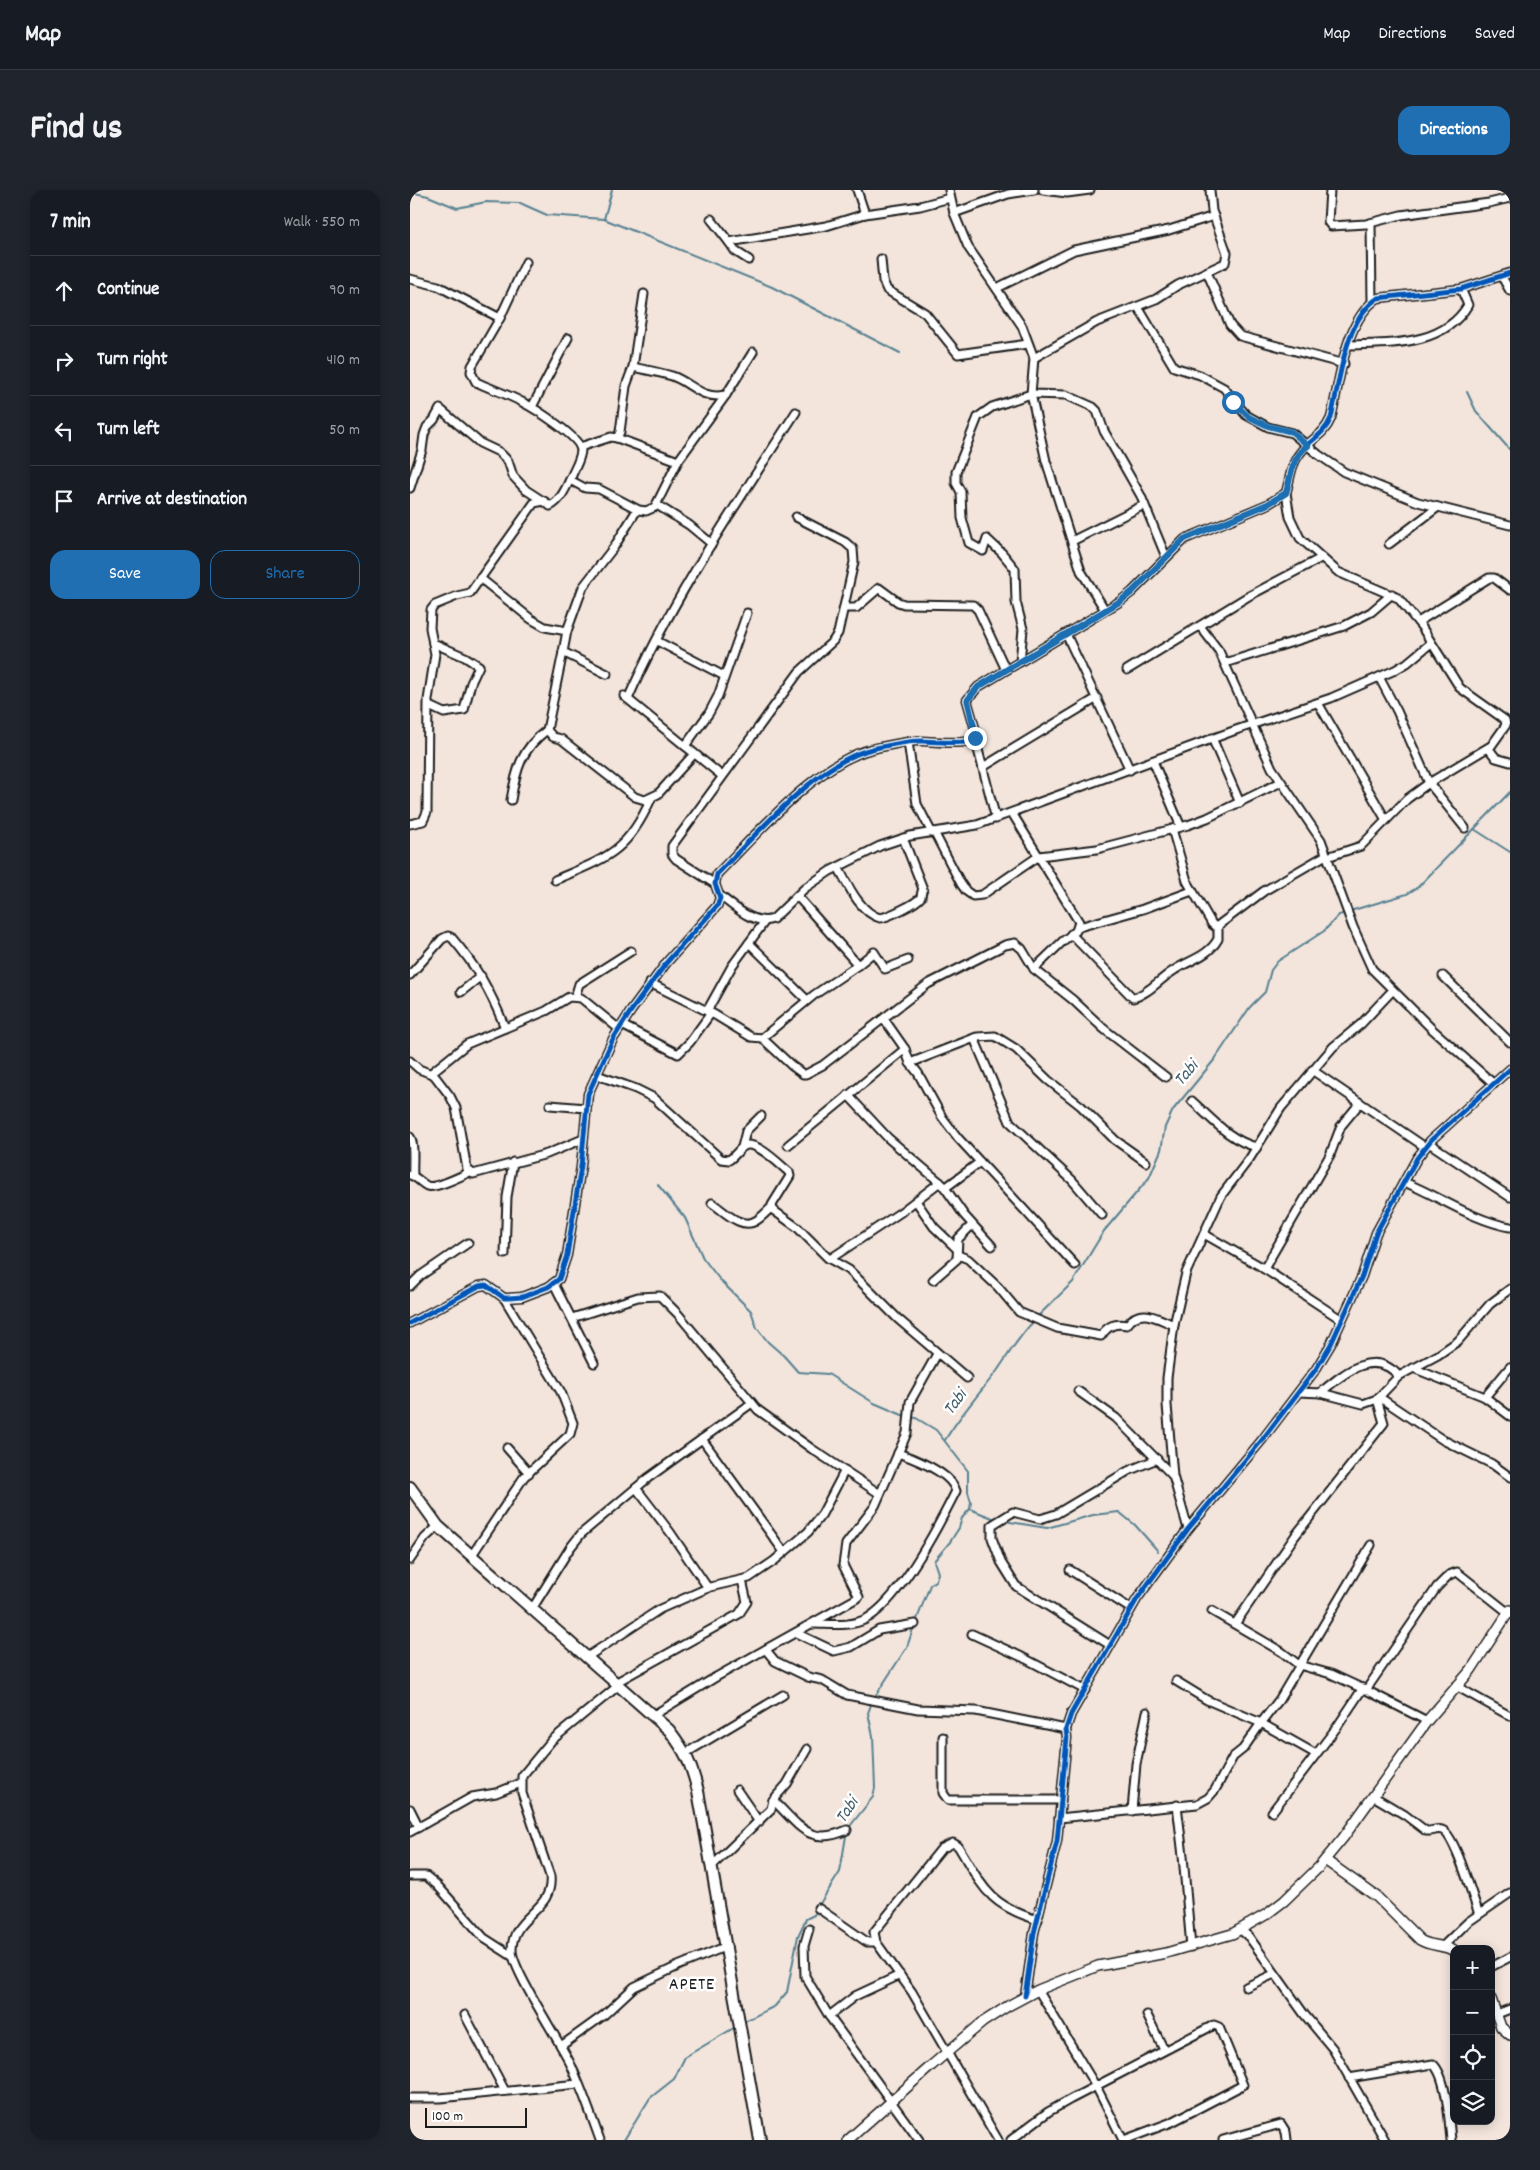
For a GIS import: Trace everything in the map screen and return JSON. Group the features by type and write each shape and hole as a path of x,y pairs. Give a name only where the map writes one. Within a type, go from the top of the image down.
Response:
{"main road":[{"path":"410,1487 438,1526 669,1730 686,1754 698,1791 760,2140"}],"street":[{"path":"857,190 865,214"},
{"path":"949,190 954,213 968,247 1017,317 1034,358 1031,394 1046,461 1080,571 1105,610"},
{"path":"954,213 1008,194 1034,190"},
{"path":"1043,190 1067,193 1090,190"},
{"path":"1034,358 1097,322 1156,299 1178,284 1225,263 1227,259 1214,216 1210,190"},
{"path":"1330,190 1328,222 1332,226 1371,223 1401,215 1489,203 1510,198"},
{"path":"729,242 826,226 865,214 920,206 950,198"},
{"path":"997,288 1074,250 1169,230 1214,216"},
{"path":"711,219 735,251 749,260"},
{"path":"1371,223 1372,302"},
{"path":"881,259 883,281 887,290 925,313 958,354 1028,344"},
{"path":"410,488 427,427 434,420 440,409 480,443 498,452 508,461 513,476 526,490 550,506 556,503 570,480 580,457 580,447 576,440 532,407 476,382 473,378 472,366 500,318 526,262"},
{"path":"1207,272 1230,325 1240,336 1344,364"},
{"path":"1218,927 1264,891 1326,856 1361,846 1394,810 1429,782 1489,747 1506,724 1506,722 1460,688 1418,622 1404,604 1392,594 1345,576 1321,558 1296,532 1290,517 1286,493 1294,462 1300,452 1326,429 1331,418 1353,329 1372,302 1378,298 1461,289 1510,273"},
{"path":"1502,277 1510,291"},
{"path":"410,278 438,286 500,318"},
{"path":"1348,345 1394,344 1436,333 1450,325 1464,312 1468,305 1461,289"},
{"path":"618,438 626,386 633,367 644,294"},
{"path":"1138,306 1174,366 1200,375 1224,388 1246,415 1268,426 1292,432 1344,472 1418,502 1510,525"},
{"path":"532,407 568,338"},
{"path":"570,480 585,488 599,489 637,510 646,511 657,505 678,461 726,395 753,352"},
{"path":"633,367 673,377 691,388 714,398 726,395"},
{"path":"1020,662 1023,629 1016,602 1015,569 987,539 983,551 968,543 962,518 961,492 956,483 956,472 981,413 992,407 1031,394 1066,395 1093,407 1144,504 1166,557"},
{"path":"722,776 626,698 712,544 796,412"},
{"path":"580,447 611,437 678,461"},
{"path":"996,819 975,738 968,700 978,687 1132,592 1184,539 1268,504 1286,493"},
{"path":"410,824 423,821 427,812 429,706 435,654 430,628 431,610 435,605 470,593 528,509 534,503 544,501"},
{"path":"1072,541 1144,504"},
{"path":"657,505 689,525 712,544"},
{"path":"1389,544 1438,507"},
{"path":"511,800 527,748 547,730 567,632 583,587 614,547 637,510"},
{"path":"715,884 676,859 672,854 672,846 798,672 833,641 841,625 845,608 854,562 854,549 846,542 796,517"},
{"path":"1127,670 1247,597 1321,558"},
{"path":"480,578 531,619 545,627 567,632"},
{"path":"1418,622 1489,578 1494,578 1510,590"},
{"path":"845,608 856,608 879,588 898,602 904,604 975,606 1006,670"},
{"path":"1225,663 1344,626 1371,612 1392,594"},
{"path":"685,746 718,696 747,613"},
{"path":"1200,626 1208,634 1225,663 1262,748 1281,782 1316,831 1372,969 1392,991 1494,1084"},
{"path":"1066,634 1130,770"},
{"path":"657,641 724,676"},
{"path":"429,706 444,713 464,710 471,683 479,666 466,657 433,643"},
{"path":"719,895 749,916 765,921 773,919 805,888 838,867 880,846 903,838 963,828 996,819 1212,738 1318,703 1407,663 1432,644"},
{"path":"564,652 607,674"},
{"path":"1378,677 1397,711 1429,782 1465,828"},
{"path":"983,767 1097,698"},
{"path":"1318,703 1386,820"},
{"path":"547,730 635,797 644,800 651,799 658,794 694,754"},
{"path":"504,1298 522,1297 554,1284 562,1273 567,1255 588,1094 621,1027 650,983 720,901 715,884 717,874 818,777 842,761 870,749 908,742 972,742 975,738"},
{"path":"1212,738 1240,803"},
{"path":"908,742 917,804 961,884 966,892 973,896 982,894 1039,856 1097,849 1181,827 1207,818 1281,782"},
{"path":"1489,747 1496,758 1510,762"},
{"path":"1153,761 1181,827"},
{"path":"555,880 612,854 629,838 645,813 651,799"},
{"path":"1012,813 1073,910 1079,927"},
{"path":"1172,829 1192,891 1212,924 1218,927"},
{"path":"838,867 854,894 868,911 880,918 893,914 921,897 922,889 903,838"},
{"path":"1034,969 1079,927 1143,909 1192,891"},
{"path":"797,896 858,965"},
{"path":"431,1073 467,1044 546,1011 569,997 581,998 621,1027 678,1054 690,1042 709,1012 722,982 765,921"},
{"path":"1071,934 1133,998 1173,971 1207,953 1218,939 1218,927"},
{"path":"410,975 442,939 448,936 472,961 495,1002 505,1028"},
{"path":"650,983 709,1012 751,1037 762,1038 792,1066 806,1074 823,1065 884,1020 928,984 1005,945 1015,943 1022,949 1034,969 1064,992 1104,1029 1166,1077"},
{"path":"749,944 807,1000"},
{"path":"575,997 579,984 631,951"},
{"path":"762,1038 807,1000 874,952 885,969 908,960"},
{"path":"461,992 481,976"},
{"path":"1443,976 1510,1042"},
{"path":"1188,1529 1173,1476 1167,1378 1174,1325 1186,1273 1221,1196 1257,1147 1281,1108 1333,1047 1361,1024 1392,991"},
{"path":"884,1020 904,1049 910,1063 918,1073 948,1125 1075,1265"},
{"path":"910,1063 974,1038 988,1035 995,1036 1016,1048 1048,1080 1081,1106 1115,1140 1146,1162"},
{"path":"974,1038 1010,1122 1072,1180 1102,1215"},
{"path":"788,1145 904,1049"},
{"path":"410,1061 419,1069 431,1073 450,1096 456,1108 466,1163 470,1172"},
{"path":"1025,1996 1028,1969 1038,1920 1057,1841 1067,1738 1066,1729 1071,1714 1131,1609 1188,1529 1262,1440 1326,1353 1365,1268 1376,1233 1427,1145 1510,1069"},
{"path":"1312,1070 1360,1103 1510,1197"},
{"path":"597,1075 636,1089 654,1098 721,1159 729,1160 742,1147 746,1131 761,1116"},
{"path":"848,1095 888,1138 942,1185 972,1225 992,1246"},
{"path":"1192,1101 1242,1144 1257,1147"},
{"path":"1264,1269 1330,1155 1341,1126 1360,1103"},
{"path":"550,1104 586,1108"},
{"path":"410,1137 413,1140 412,1175 428,1186 470,1172 473,1174 547,1154 583,1139"},
{"path":"712,1203 740,1223 748,1223 757,1220 772,1207 775,1199 790,1179 789,1172 754,1145 742,1147"},
{"path":"505,1254 507,1197 513,1162"},
{"path":"830,1259 916,1201 980,1162"},
{"path":"1404,1182 1482,1218 1510,1227"},
{"path":"916,1201 934,1227 957,1252 968,1259 998,1287 1019,1312 1057,1328 1101,1336 1114,1323 1127,1324 1137,1315 1143,1314 1174,1325"},
{"path":"772,1207 798,1228 830,1259 858,1278 898,1319 967,1378"},
{"path":"933,1280 954,1262 958,1239 972,1225"},
{"path":"1204,1234 1264,1269 1342,1320"},
{"path":"410,1286 420,1276 468,1243"},
{"path":"554,1284 594,1363"},
{"path":"410,1323 482,1285 504,1298 560,1392 572,1423 570,1434 518,1486 472,1555"},
{"path":"1299,1392 1320,1393 1363,1404 1378,1398 1399,1376 1426,1362 1458,1341 1490,1304 1510,1289"},
{"path":"572,1318 638,1297 660,1296 678,1314 752,1403 767,1417 880,1494"},
{"path":"652,1716 716,1677 859,1597 843,1565 843,1554 846,1544 876,1506 909,1426 910,1402 937,1354"},
{"path":"1320,1393 1342,1375 1364,1364 1378,1362 1390,1366 1399,1376"},
{"path":"1426,1362 1428,1375"},
{"path":"1413,1368 1485,1397 1510,1416"},
{"path":"1485,1397 1510,1368"},
{"path":"1078,1391 1116,1418 1173,1476"},
{"path":"1378,1398 1443,1440 1492,1464 1510,1477"},
{"path":"1235,1624 1295,1536 1384,1423 1378,1398"},
{"path":"532,1608 581,1534 636,1488 752,1403"},
{"path":"702,1439 784,1552"},
{"path":"507,1448 529,1473"},
{"path":"813,1624 850,1624 865,1619 880,1609 905,1579 956,1491 953,1485 925,1463 898,1453"},
{"path":"1110,1645 1016,1586 1006,1571 992,1538 992,1525 1013,1512 1040,1519 1056,1514 1128,1471 1157,1459"},
{"path":"586,1657 660,1609 708,1588 753,1576 808,1532 822,1514 844,1470"},
{"path":"636,1488 670,1532 708,1588"},
{"path":"410,1560 425,1538 438,1526"},
{"path":"1060,1818 1196,1804 1208,1798 1215,1790 1233,1757 1243,1749 1260,1723 1279,1700 1371,1545"},
{"path":"1070,1570 1131,1609"},
{"path":"848,2140 890,2101 983,2022 1025,1996 1098,1966 1191,1947 1241,1930 1284,1901 1325,1860 1374,1796 1427,1721 1471,1670 1509,1613 1457,1572 1453,1573 1437,1587 1337,1727 1272,1812"},
{"path":"512,1956 512,1946 518,1926 543,1904 551,1886 550,1876 522,1793 522,1776 552,1740 616,1684 739,1614 747,1602 742,1580"},
{"path":"1212,1612 1282,1652 1299,1665 1331,1674 1427,1721"},
{"path":"796,1633 834,1651 851,1647 879,1630 915,1624"},
{"path":"972,1634 1022,1657 1085,1690"},
{"path":"766,1650 775,1661 808,1677 822,1680 847,1695 918,1709 976,1711 1066,1729"},
{"path":"1176,1681 1223,1708 1260,1723 1316,1754"},
{"path":"1456,1686 1510,1716"},
{"path":"686,1754 783,1695"},
{"path":"1132,1811 1136,1764 1147,1712"},
{"path":"943,1737 943,1793 948,1800 1061,1800"},
{"path":"712,1866 771,1809 773,1800 787,1784 807,1749"},
{"path":"410,1832 472,1797 496,1793 521,1783"},
{"path":"737,1790 758,1822"},
{"path":"1374,1796 1405,1815 1426,1831 1440,1829 1444,1832 1457,1855 1479,1914"},
{"path":"773,1800 808,1834 819,1837 834,1836 847,1830"},
{"path":"1177,1805 1191,1947"},
{"path":"410,1809 419,1827"},
{"path":"998,2140 900,1975 876,1942 874,1932 941,1849 953,1843 958,1846 982,1885 991,1895 1010,1910 1038,1920"},
{"path":"1325,1860 1377,1897 1420,1940 1432,1946 1450,1949"},
{"path":"410,1876 426,1876 438,1885 484,1938 512,1956 562,2046 600,2140"},
{"path":"1442,1947 1479,1914 1510,1894"},
{"path":"818,1908 867,1942 876,1942"},
{"path":"809,1929 804,1946 805,1976 829,2016 919,2140"},
{"path":"1241,1930 1249,1937 1274,1974 1333,2049 1384,2140"},
{"path":"562,2046 604,2015 634,1987 726,1946"},
{"path":"1495,1965 1510,1957"},
{"path":"1246,1987 1274,1974"},
{"path":"829,2016 855,1996 900,1975"},
{"path":"1011,2140 1048,2112 1096,2086 1164,2050 1216,2025 1230,2050 1242,2085 1172,2122 1124,2140 1096,2086 1038,1990"},
{"path":"1495,2009 1501,2027 1510,2035"},
{"path":"1497,2014 1510,2010"},
{"path":"465,2014 505,2091"},
{"path":"1147,2016 1164,2050"},
{"path":"1350,2078 1434,2064 1442,2081 1452,2140"},
{"path":"410,2098 440,2098 578,2084"},
{"path":"1223,2140 1281,2124 1286,2132 1287,2140"}],"waterway":[{"path":"604,219 612,190"},
{"path":"410,192 428,196 457,208 486,202 520,203 547,215 604,219 772,287 900,353"},
{"name":"Tabi","path":"1467,392 1476,411 1510,450"},
{"name":"Tabi","path":"1350,911 1407,894 1418,887 1510,792"},
{"path":"1474,829 1510,852"},
{"name":"Tabi","path":"1037,1317 1073,1282 1104,1231 1149,1178 1161,1150 1165,1127 1173,1110 1215,1059 1250,1007 1265,992 1271,970 1278,961 1324,931 1339,915 1346,913"},
{"path":"658,1185 685,1218 703,1258 720,1280 751,1311 757,1328 768,1342 798,1372 828,1374 874,1403 907,1417"},
{"name":"Tabi","path":"945,1440 963,1413 1034,1321"},
{"name":"Tabi","path":"911,1417 936,1430 968,1471 968,1492 971,1502 970,1509 962,1518 959,1528 934,1561 938,1573 936,1580 930,1585 916,1622"},
{"path":"970,1509 995,1519"},
{"path":"1004,1521 1047,1528 1093,1515 1119,1512 1135,1525 1158,1551"},
{"name":"Tabi","path":"874,1698 907,1647 914,1626"},
{"name":"Tabi","path":"819,1905 840,1872 847,1830 873,1797 875,1788 873,1736 868,1713 872,1702"},
{"name":"Tabi","path":"743,2022 775,2006 787,1992 798,1936 806,1919 814,1915 817,1910"},
{"name":"Tabi","path":"624,2140 650,2098 674,2079 685,2057 737,2026"}],"cycle path":[{"path":"410,1323 479,1286 486,1285 504,1298 522,1297 548,1287 559,1279 567,1255 581,1166 588,1094 613,1039 667,962 717,906 720,898 715,884 717,874 770,819 812,782 833,767 855,755 899,743 921,741 956,743 974,740 976,732 967,700 978,687 1119,602 1132,592 1185,539 1268,504 1286,493 1297,457 1321,433 1331,418 1345,352 1351,336 1367,308 1378,298 1461,289 1510,273"},
{"path":"1025,1996 1034,1933 1057,1841 1067,1738 1066,1729 1071,1714 1137,1599 1188,1529 1262,1440 1316,1369 1331,1344 1362,1276 1376,1233 1417,1158 1431,1140 1510,1069"}],"district":[{"name":"APETE","path":"692,1985"}],"route":[{"path":"975,738 976,732 968,700 978,687 1119,602 1152,573 1176,545 1184,539 1268,504 1286,493 1294,462 1300,452 1308,446 1292,432 1282,431 1249,417 1233,402"}]}
